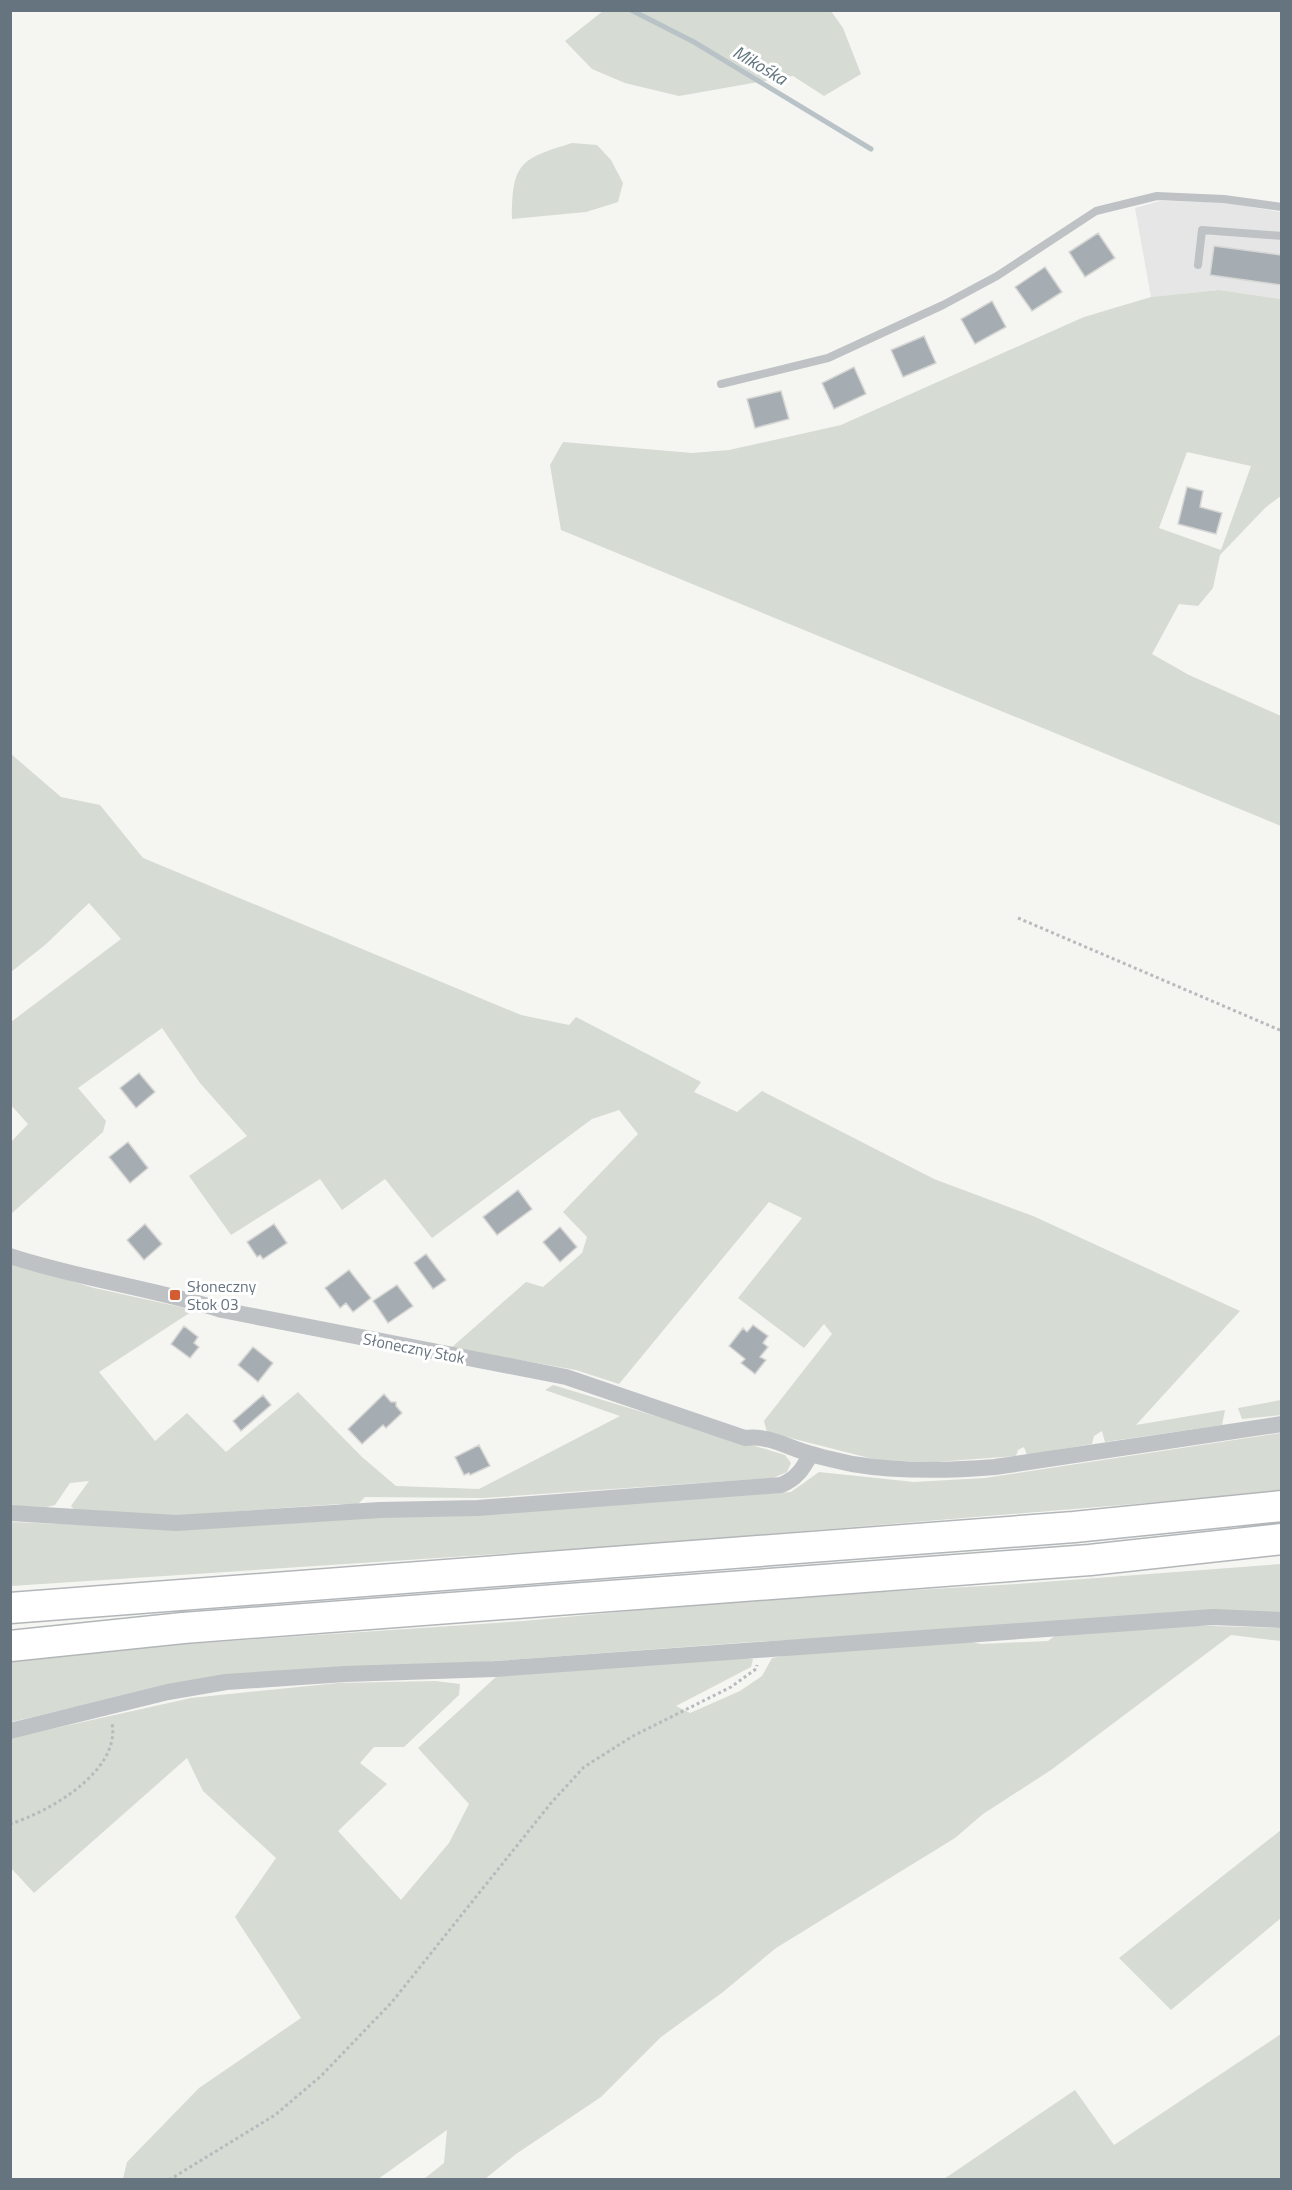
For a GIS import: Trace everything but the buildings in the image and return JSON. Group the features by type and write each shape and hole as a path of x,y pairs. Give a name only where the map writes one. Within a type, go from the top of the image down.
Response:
{"highway":[{"path":"10,1608 1074,1527 1281,1506"},
{"path":"10,1646 183,1628 1090,1560 1281,1539"}],"street":[{"name":"Słoneczny Stok","path":"10,1256 98,1282 175,1295 222,1310 566,1377 684,1419 746,1438 761,1436 811,1454 897,1469 948,1471 995,1467 1281,1424"},
{"path":"10,1513 177,1522 380,1510 478,1508 781,1485 800,1473 811,1454"},
{"path":"10,1731 168,1692 226,1682 345,1674 495,1669 1213,1617 1281,1620"}],"lane":[{"path":"721,384 828,358 943,305 997,276 1096,212 1157,195 1224,199 1281,207"},
{"path":"1198,265 1202,230 1281,236"}],"path":[{"path":"1018,918 1281,1031"},
{"path":"169,2180 275,2115 321,2076 392,2002 551,1803 584,1767 633,1736 731,1686 756,1669 763,1648"},
{"path":"10,1824 48,1808 78,1787 101,1766 111,1749 113,1728 109,1707"}],"shaded area":[{"path":"603,11 831,11 843,28 861,74 824,96 793,76 679,96 625,83 592,69 565,41"},
{"path":"572,143 597,145 611,160 623,183 618,202 586,212 512,219 514,186 522,166 530,159"},
{"path":"1160,201 1221,202 1281,212 1281,299 1219,290 1151,297 1135,208"},
{"path":"1219,290 1281,299 1281,496 1266,507 1220,555 1213,588 1198,606 1179,604 1152,654 1189,675 1281,716 1281,826 561,530 550,465 563,442 692,453 729,450 841,425 1084,317 1151,297","holes":["1187,452 1251,466 1221,550 1159,528"]},
{"path":"11,754 61,797 100,805 143,858 521,1015 569,1025 576,1017 701,1082 694,1092 737,1112 762,1091 934,1179 1033,1216 1240,1311 1136,1425 1225,1410 1222,1425 1105,1442 1102,1431 1094,1436 1092,1444 1027,1455 1024,1447 1018,1450 1016,1456 936,1462 877,1460 767,1432 764,1421 832,1334 824,1324 804,1348 738,1298 802,1218 769,1202 619,1384 576,1370 451,1348 526,1282 543,1287 582,1253 587,1237 563,1212 638,1134 619,1110 592,1119 432,1238 385,1179 342,1210 320,1179 231,1235 189,1176 247,1136 200,1083 162,1028 78,1088 106,1121 103,1132 11,1214 11,1142 28,1124 11,1105 11,1022 121,939 89,903 45,945 11,972"},
{"path":"10,1262 94,1288 194,1310 99,1372 155,1441 187,1413 226,1452 298,1392 362,1457 396,1486 479,1489 620,1416 545,1390 553,1385 785,1455 791,1463 787,1472 773,1478 484,1498 365,1497 355,1507 339,1504 172,1516 75,1510 71,1506 89,1481 70,1483 55,1505 47,1507 11,1506"},
{"path":"1281,1400 1281,1415 1242,1419 1238,1408"},
{"path":"1281,1433 1281,1492 635,1545 11,1586 10,1522 167,1528 791,1492 819,1472 914,1482 985,1478"},
{"path":"1281,1564 1281,1614 751,1642 170,1685 11,1722 11,1659 110,1649 524,1621 744,1600 1017,1584"},
{"path":"1180,1625 1281,1628 1281,1641 1231,1635 1051,1770 983,1814 955,1838 776,1948 723,1992 661,2037 601,2097 516,2154 485,2179 424,2179 444,2163 447,2130 378,2179 123,2179 127,2162 199,2088 301,2018 235,1917 276,1858 203,1791 187,1758 34,1893 11,1868 11,1738 191,1698 338,1683 435,1681 460,1684 459,1695 404,1747 374,1747 360,1763 387,1784 338,1831 401,1900 449,1843 469,1804 418,1748 497,1676 732,1656 753,1659 751,1667 676,1706 690,1713 740,1691 762,1676 772,1658 795,1654 972,1642 981,1644 1048,1641 1056,1635"},
{"path":"1281,1830 1281,1918 1171,2010 1119,1958"},
{"path":"1281,2034 1281,2179 944,2179 1075,2090 1114,2145"}],"waterway":[{"name":"Mikośka","path":"631,10 694,42 871,149"}],"place":[{"name":"Słoneczny Stok 03","path":"175,1295"}]}
